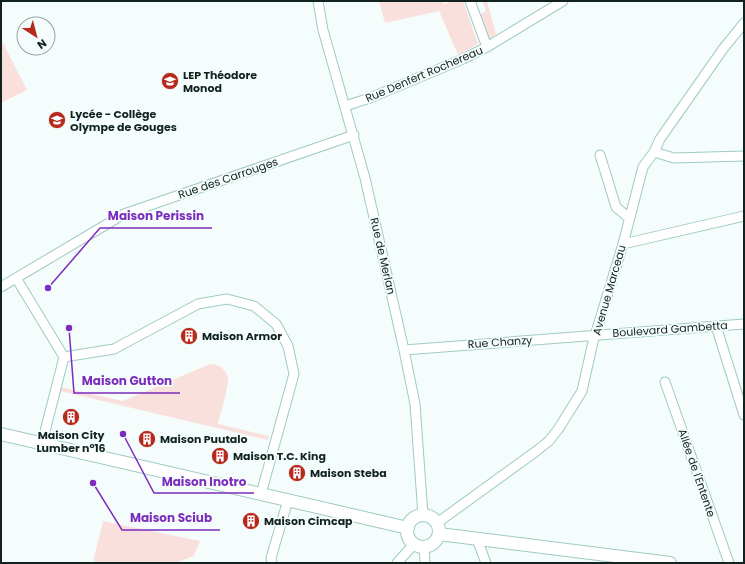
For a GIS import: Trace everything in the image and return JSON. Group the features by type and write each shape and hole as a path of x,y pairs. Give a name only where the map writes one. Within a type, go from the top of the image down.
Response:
{"street":[{"name":"Rue de Merlan","path":"318,1 323,30 365,178 404,350 415,404 423,515"},
{"path":"470,1 487,47"},
{"name":"Rue Denfert Rochereau","path":"345,106 370,98 463,59 487,47 563,1"},
{"name":"Avenue Marceau","path":"438,529 549,441 569,413 582,391 596,335 623,244 643,167 723,49 744,23"},
{"name":"Rue des Carrouges","path":"1,287 124,214 354,135"},
{"path":"654,152 674,158 744,156"},
{"path":"600,155 616,207 629,218"},
{"path":"623,244 744,216"},
{"path":"16,278 64,357 42,443"},
{"path":"64,357 114,349 198,304 228,299 254,306 276,324 288,346 294,374 261,494"},
{"name":"Boulevard Gambetta","path":"596,335 744,324"},
{"path":"716,326 744,415"},
{"name":"Rue Chanzy","path":"404,350 596,335"},
{"name":"Allée de l'Entente","path":"665,382 729,563"},
{"path":"1,434 408,528"},
{"path":"272,563 271,558 288,500"},
{"path":"425,563 419,546 408,537 408,528 412,520 423,515 431,517 438,529 477,539 670,563"},
{"path":"397,563 419,546 434,543 438,529"},
{"path":"477,539 486,563"}],"shaded area":[{"path":"379,1 442,1 444,4 452,1 463,1 478,44 458,55 439,11 385,23"},
{"path":"482,1 487,1 496,35 486,40 478,16 486,11"},
{"path":"1,39 27,90 1,103"},
{"path":"210,364 222,368 226,372 228,378 226,393 218,424 269,436 268,440 60,391 60,387 123,401"},
{"path":"103,521 200,541 194,556 175,563 95,563 94,558"}],"place":[{"name":"LEP Théodore Monod","path":"170,81"},
{"name":"Lycée - Collège Olympe de Gouges","path":"57,120"},
{"name":"Maison Perissin","path":"48,288"},
{"name":"Maison Gutton","path":"69,328"},
{"name":"Maison Armor","path":"189,336"},
{"name":"Maison City Lumber n°16","path":"71,417"},
{"name":"Maison Inotro","path":"123,434"},
{"name":"Maison Puutalo","path":"147,439"},
{"name":"Maison T.C. King","path":"220,456"},
{"name":"Maison Steba","path":"297,473"},
{"name":"Maison Sciub","path":"93,483"},
{"name":"Maison Cimcap","path":"251,521"}]}
